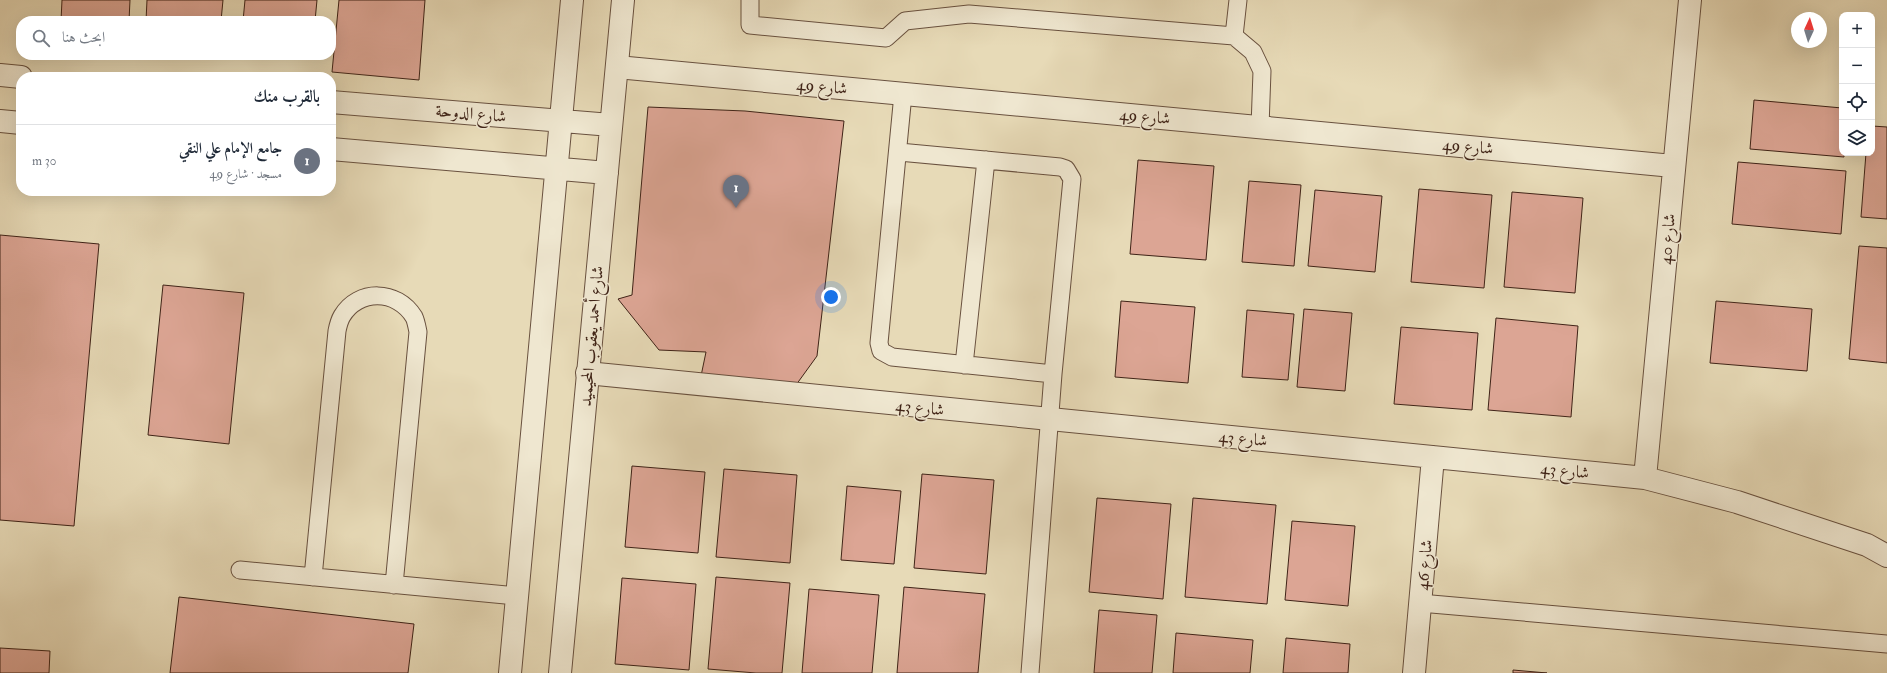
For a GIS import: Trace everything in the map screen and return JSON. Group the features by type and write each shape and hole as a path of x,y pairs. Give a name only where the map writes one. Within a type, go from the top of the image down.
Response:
{"street":[{"path":"510,673 572,0"},
{"name":"شارع أحمد يعقوب المحيميد","path":"560,673 623,0"},
{"name":"شارع 40","path":"1645,478 1673,166 1690,0"},
{"name":"شارع 49","path":"617,67 1673,166"},
{"path":"0,75 16,77"},
{"name":"شارع الدوحة","path":"336,102 611,124"},
{"path":"0,122 16,123"},
{"path":"336,149 607,173"},
{"name":"شارع 43","path":"587,373 1645,478 1744,505 1866,545 1887,556"},
{"name":"شارع 46","path":"1414,673 1433,457"}],"lane":[{"path":"750,0 750,25 886,38 905,21 969,14 1234,36 1253,52 1262,72 1260,127"},
{"path":"1234,36 1238,0"},
{"path":"903,94 899,152 879,343 881,351 892,357 1053,374"},
{"path":"899,152 1060,167 1066,169 1072,179 1049,420 1030,673"},
{"path":"964,365 986,160"},
{"path":"313,577 337,331 341,317 350,305 363,298 378,295 392,298 405,306 414,318 418,332 394,585"},
{"path":"240,570 517,596"},
{"path":"1420,604 1887,644"}],"building":[{"path":"62,0 130,0 129,16 61,16"},
{"path":"147,0 223,0 221,16 146,16"},
{"path":"245,0 317,0 315,16 243,16"},
{"path":"339,0 425,0 419,80 332,72 333,60 336,60 336,31"},
{"path":"1754,100 1839,108 1839,156 1844,157 1750,149"},
{"path":"648,107 745,111 844,121 817,356 796,385 701,376 706,352 659,350 618,299 632,295"},
{"path":"1875,126 1887,127 1887,219 1861,217 1866,156 1875,156"},
{"path":"1138,160 1214,166 1206,260 1130,254"},
{"path":"1738,162 1846,171 1841,234 1732,224"},
{"path":"1249,181 1301,185 1294,266 1242,262"},
{"path":"1419,189 1492,195 1484,288 1411,282"},
{"path":"1315,190 1382,196 1375,272 1308,266"},
{"path":"1512,192 1583,198 1575,293 1504,287"},
{"path":"0,235 99,244 74,526 0,520"},
{"path":"1859,246 1887,248 1887,363 1849,359"},
{"path":"163,285 244,293 229,444 148,435"},
{"path":"1121,301 1195,307 1188,383 1115,377"},
{"path":"1716,301 1812,309 1807,371 1710,363"},
{"path":"1304,309 1352,313 1345,391 1297,387"},
{"path":"1247,310 1294,314 1288,380 1242,377"},
{"path":"1496,318 1578,326 1571,417 1488,410"},
{"path":"1401,327 1478,333 1472,410 1394,404"},
{"path":"632,466 705,472 698,553 625,547"},
{"path":"724,469 797,475 790,563 716,557"},
{"path":"922,474 994,480 986,574 914,568"},
{"path":"847,486 901,491 894,564 841,560"},
{"path":"1097,498 1171,504 1163,599 1089,592"},
{"path":"1193,498 1276,505 1267,604 1185,597"},
{"path":"1292,521 1355,526 1348,606 1285,600"},
{"path":"716,577 790,583 782,673 756,673 708,669"},
{"path":"622,578 696,584 689,670 615,664"},
{"path":"904,587 985,594 978,673 897,673"},
{"path":"809,589 879,595 872,673 802,673"},
{"path":"179,597 414,624 408,673 170,673"},
{"path":"1099,610 1157,615 1152,673 1094,673"},
{"path":"1176,633 1253,640 1250,673 1173,673"},
{"path":"1286,638 1350,644 1348,673 1283,673"},
{"path":"0,648 50,651 49,673 0,673"},
{"path":"1513,670 1547,673 1513,673"}],"place":[{"name":"جامع الإمام علي النقي","path":"736,208"}]}
